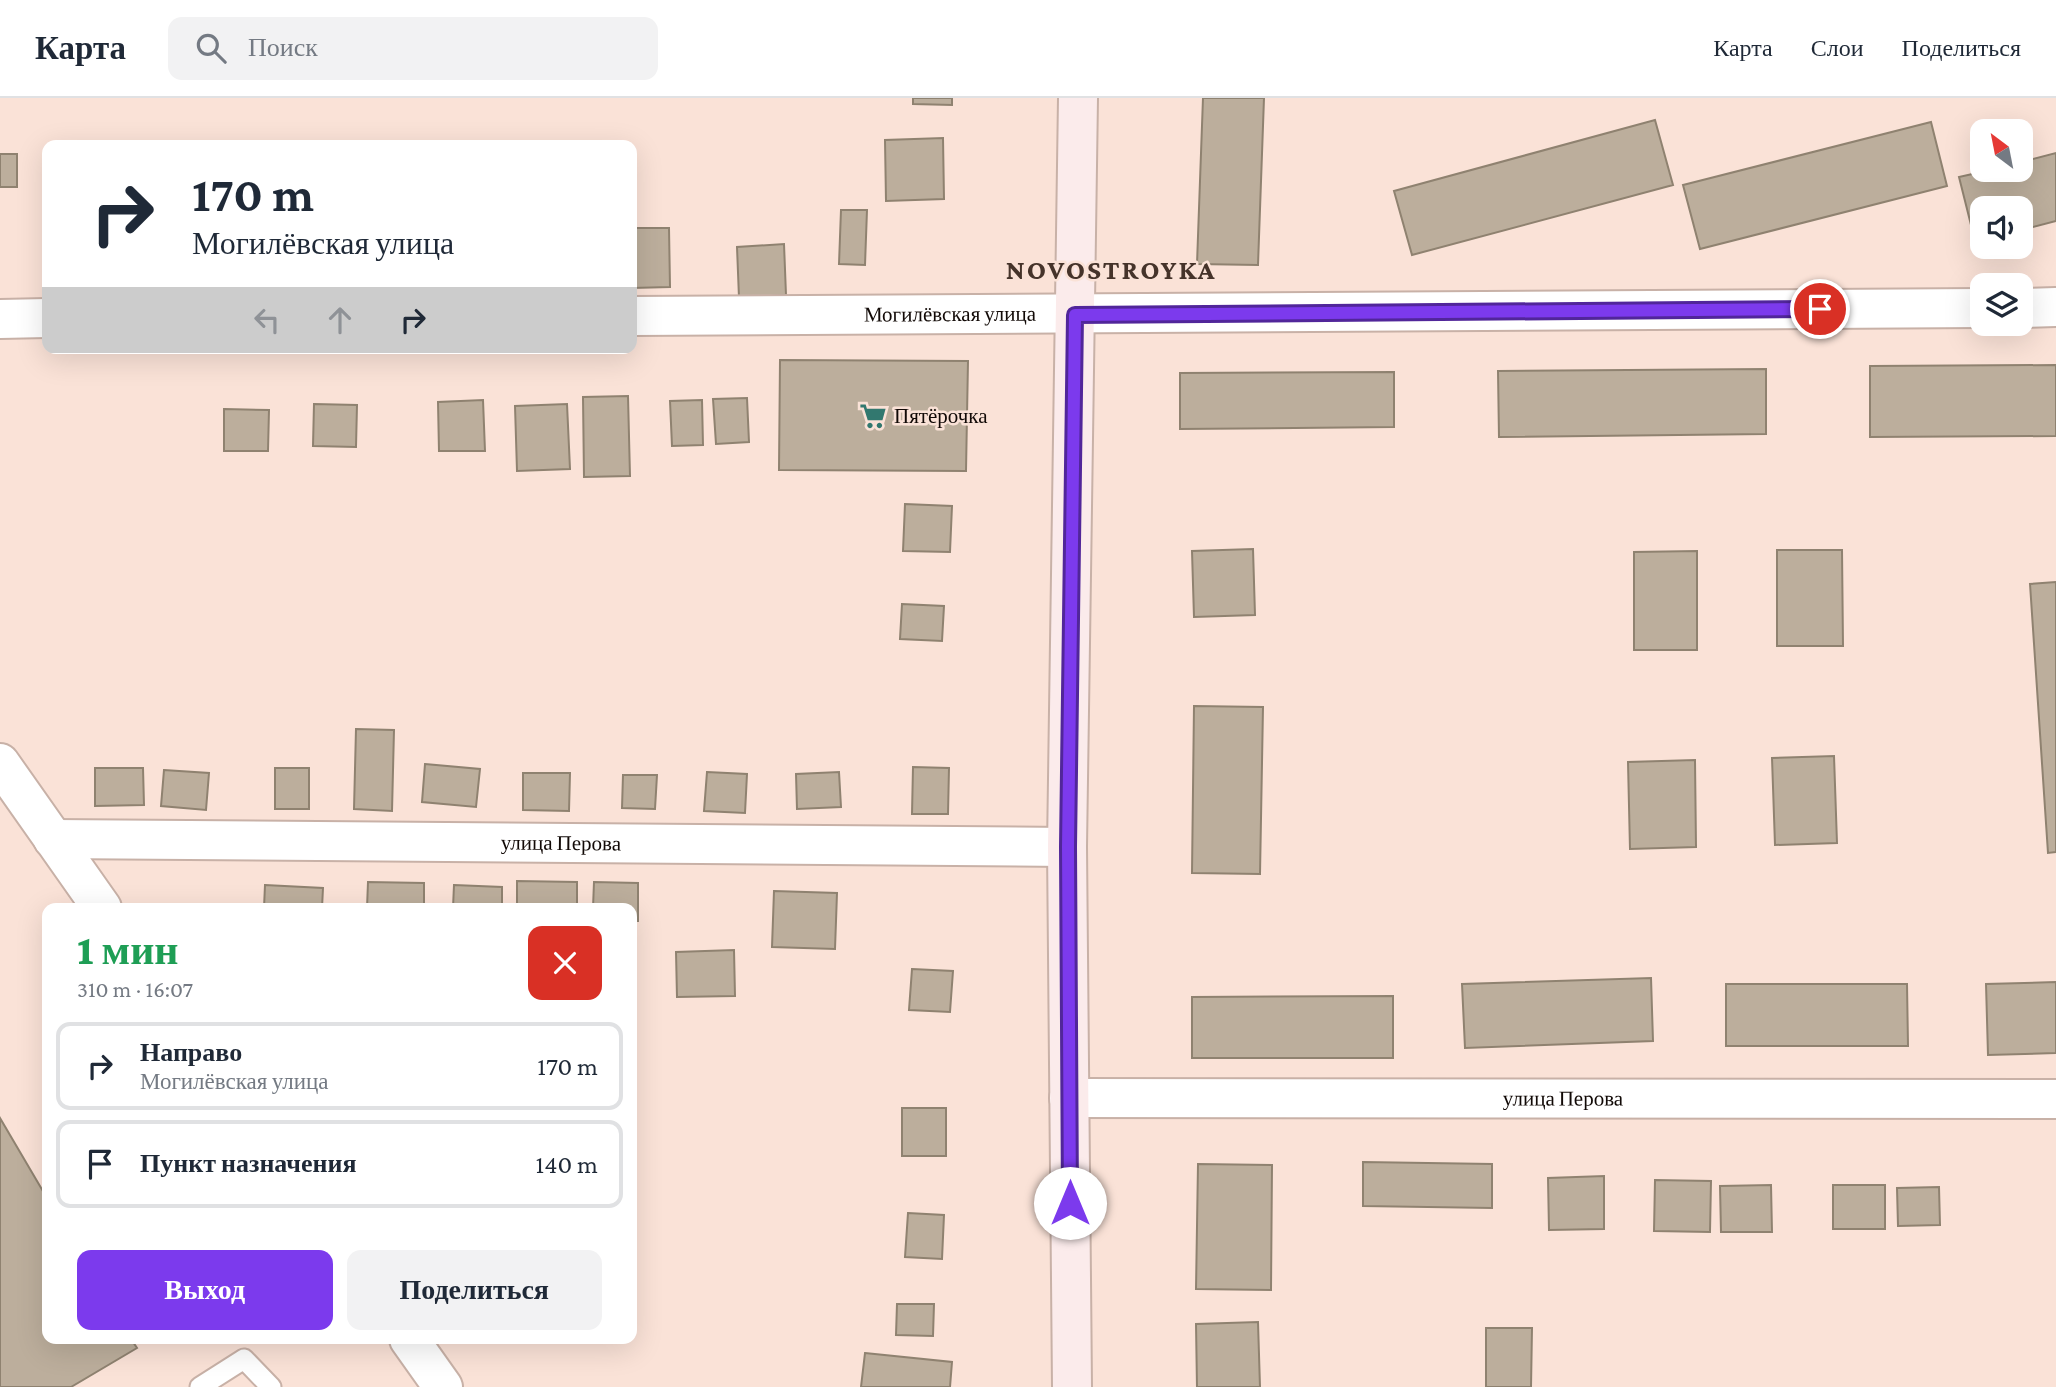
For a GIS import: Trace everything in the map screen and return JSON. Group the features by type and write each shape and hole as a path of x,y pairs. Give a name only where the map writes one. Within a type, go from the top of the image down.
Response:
{"main road":[{"path":"1072,1387 1068,847 1078,98"}],"street":[{"path":"2033,308 2056,307"},
{"name":"Могилёвская улица","path":"637,316 1970,308"},
{"path":"0,319 42,318"},
{"path":"0,763 98,903"},
{"name":"улица Перова","path":"53,839 1068,847"},
{"name":"улица Перова","path":"1069,1098 2056,1099"},
{"path":"413,1344 443,1387"}],"lane":[{"path":"200,1387 244,1359 271,1387"}],"building":[{"path":"913,98 952,98 952,105 913,104"},
{"path":"1203,98 1264,98 1258,265 1197,264"},
{"path":"1655,120 1673,185 1412,255 1394,191"},
{"path":"1931,122 1947,186 1700,249 1683,185"},
{"path":"943,138 944,199 886,201 885,140"},
{"path":"2056,153 2056,221 2033,227 2033,196 1970,196 1970,221 1959,177 1970,175 1970,182 2034,182 2034,159"},
{"path":"0,154 17,154 17,187 0,187"},
{"path":"841,210 867,210 865,265 839,264"},
{"path":"637,228 669,228 670,287 637,288"},
{"path":"784,244 786,295 739,298 737,247"},
{"name":"Пятёрочка","path":"780,360 968,361 966,471 779,470"},
{"path":"2056,365 2056,436 1870,437 1870,366"},
{"path":"1766,369 1766,434 1499,437 1498,371"},
{"path":"1394,372 1394,427 1180,429 1180,373"},
{"path":"628,396 630,476 584,477 583,397"},
{"path":"747,398 749,442 716,444 713,399"},
{"path":"483,400 485,451 439,451 438,402"},
{"path":"702,400 703,445 672,446 670,401"},
{"path":"314,404 357,405 356,447 313,446"},
{"path":"567,404 570,469 517,471 515,406"},
{"path":"224,409 269,410 268,451 224,451"},
{"path":"905,504 952,506 950,552 903,551"},
{"path":"1253,549 1255,615 1194,617 1192,551"},
{"path":"1777,550 1842,550 1843,646 1777,646"},
{"path":"1697,551 1697,650 1634,650 1634,552"},
{"path":"2056,582 2056,852 2048,853 2030,584"},
{"path":"902,604 944,606 942,641 900,639"},
{"path":"1194,706 1263,707 1260,874 1192,873"},
{"path":"356,729 394,730 392,811 354,809"},
{"path":"1834,756 1837,843 1775,845 1772,758"},
{"path":"1695,760 1696,847 1630,849 1628,762"},
{"path":"425,764 480,769 476,807 422,802"},
{"path":"913,767 949,768 948,814 912,814"},
{"path":"95,768 143,768 144,805 95,806"},
{"path":"275,768 309,768 309,809 275,809"},
{"path":"164,770 209,773 206,810 161,806"},
{"path":"707,772 747,774 745,813 704,811"},
{"path":"839,772 841,807 797,809 796,774"},
{"path":"523,773 570,773 569,811 523,810"},
{"path":"623,775 657,775 655,809 622,808"},
{"path":"517,881 577,882 577,903 517,903"},
{"path":"368,882 424,883 424,903 367,903"},
{"path":"594,882 638,883 638,921 637,903 593,903"},
{"path":"265,885 323,888 322,903 264,903"},
{"path":"454,885 502,887 502,903 453,903"},
{"path":"774,891 837,893 835,949 772,947"},
{"path":"734,950 735,996 677,997 676,952"},
{"path":"912,969 953,971 950,1012 909,1010"},
{"path":"1651,978 1653,1041 1465,1048 1462,984"},
{"path":"2056,982 2056,1053 1988,1055 1986,984"},
{"path":"1726,984 1907,984 1908,1046 1726,1046"},
{"path":"1393,996 1393,1058 1192,1058 1192,997"},
{"path":"902,1108 946,1108 946,1156 902,1156"},
{"path":"0,1118 42,1189 42,1344 134,1344 137,1348 71,1387 0,1387"},
{"path":"1363,1162 1492,1164 1492,1208 1363,1206"},
{"path":"1198,1164 1272,1165 1271,1290 1196,1289"},
{"path":"1604,1176 1604,1229 1549,1230 1548,1178"},
{"path":"1655,1180 1711,1181 1710,1232 1654,1231"},
{"path":"1771,1185 1772,1232 1721,1232 1720,1186"},
{"path":"1833,1185 1885,1185 1885,1229 1833,1229"},
{"path":"1939,1187 1940,1225 1898,1226 1897,1188"},
{"path":"908,1213 944,1215 942,1259 905,1257"},
{"path":"897,1304 934,1304 933,1336 896,1335"},
{"path":"1258,1322 1260,1387 1197,1387 1196,1324"},
{"path":"1486,1328 1532,1328 1531,1387 1486,1387"},
{"path":"865,1353 952,1362 950,1387 861,1387"}],"place":[{"name":"Пятёрочка","path":"873,416"}],"district":[{"name":"NOVOSTROYKA","path":"1111,269"}],"route":[{"path":"1070,1203 1068,847 1075,315 1820,309"}]}
